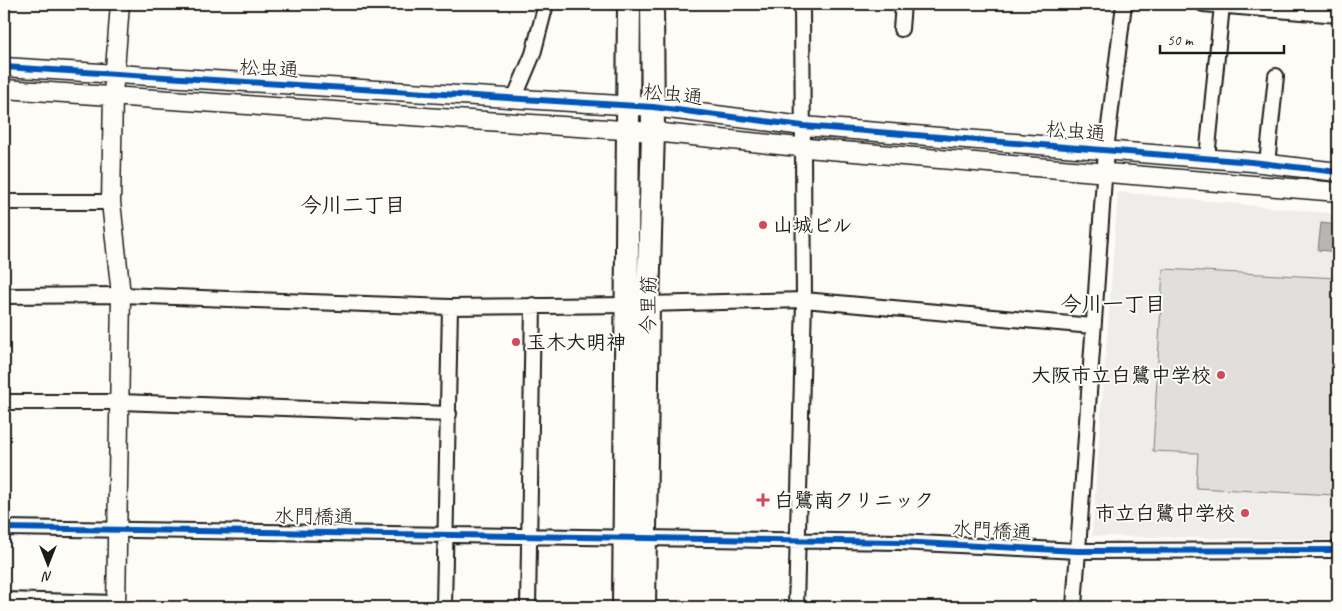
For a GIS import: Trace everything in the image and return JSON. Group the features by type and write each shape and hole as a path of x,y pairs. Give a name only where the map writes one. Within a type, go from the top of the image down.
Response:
{"main road":[{"name":"今里筋","path":"629,4 629,130 637,304 635,538 644,607"},
{"name":"今里筋","path":"637,304 653,132 652,4"},
{"name":"今里筋","path":"624,607 635,538"}],"street":[{"path":"4,600 116,605 121,295 110,202 113,95 120,4"},
{"path":"514,99 533,54 546,4"},
{"path":"796,607 804,300 802,4"},
{"path":"901,29 903,4"},
{"path":"1074,607 1092,326 1106,150 1124,4"},
{"path":"1203,4 1338,15"},
{"path":"1207,158 1222,5"},
{"name":"松虫通","path":"4,67 115,76 653,107 803,126 1207,158 1338,172"},
{"path":"1267,164 1276,76"},
{"name":"松虫通","path":"4,88 629,130 803,147 1338,192"},
{"path":"4,202 110,202"},
{"path":"4,296 121,295 450,307 804,300 1092,326"},
{"path":"528,607 533,305"},
{"path":"444,607 450,307"},
{"path":"4,402 120,402 448,414"},
{"name":"水門橋通","path":"4,528 899,542 1078,551 1338,550"}],"shaded area":[{"name":"大阪市立白鷺中学校","path":"1118,192 1338,214 1338,540 1092,536"},
{"path":"1321,223 1338,225 1338,252 1318,250"},
{"path":"1163,269 1338,278 1338,428 1335,495 1196,488 1198,453 1153,451"}],"cycle path":[{"path":"4,67 653,107 803,126 1252,162 1338,172"},
{"path":"4,528 899,542 1077,551 1338,550"}],"place":[{"name":"山城ビル","path":"763,225"},
{"name":"玉木大明神","path":"516,342"},
{"name":"大阪市立白鷺中学校","path":"1221,375"},
{"name":"白鷺南クリニック","path":"763,500"},
{"name":"市立白鷺中学校","path":"1245,513"}],"district":[{"name":"今川二丁目","path":"353,205"},
{"name":"今川一丁目","path":"1113,304"}]}
